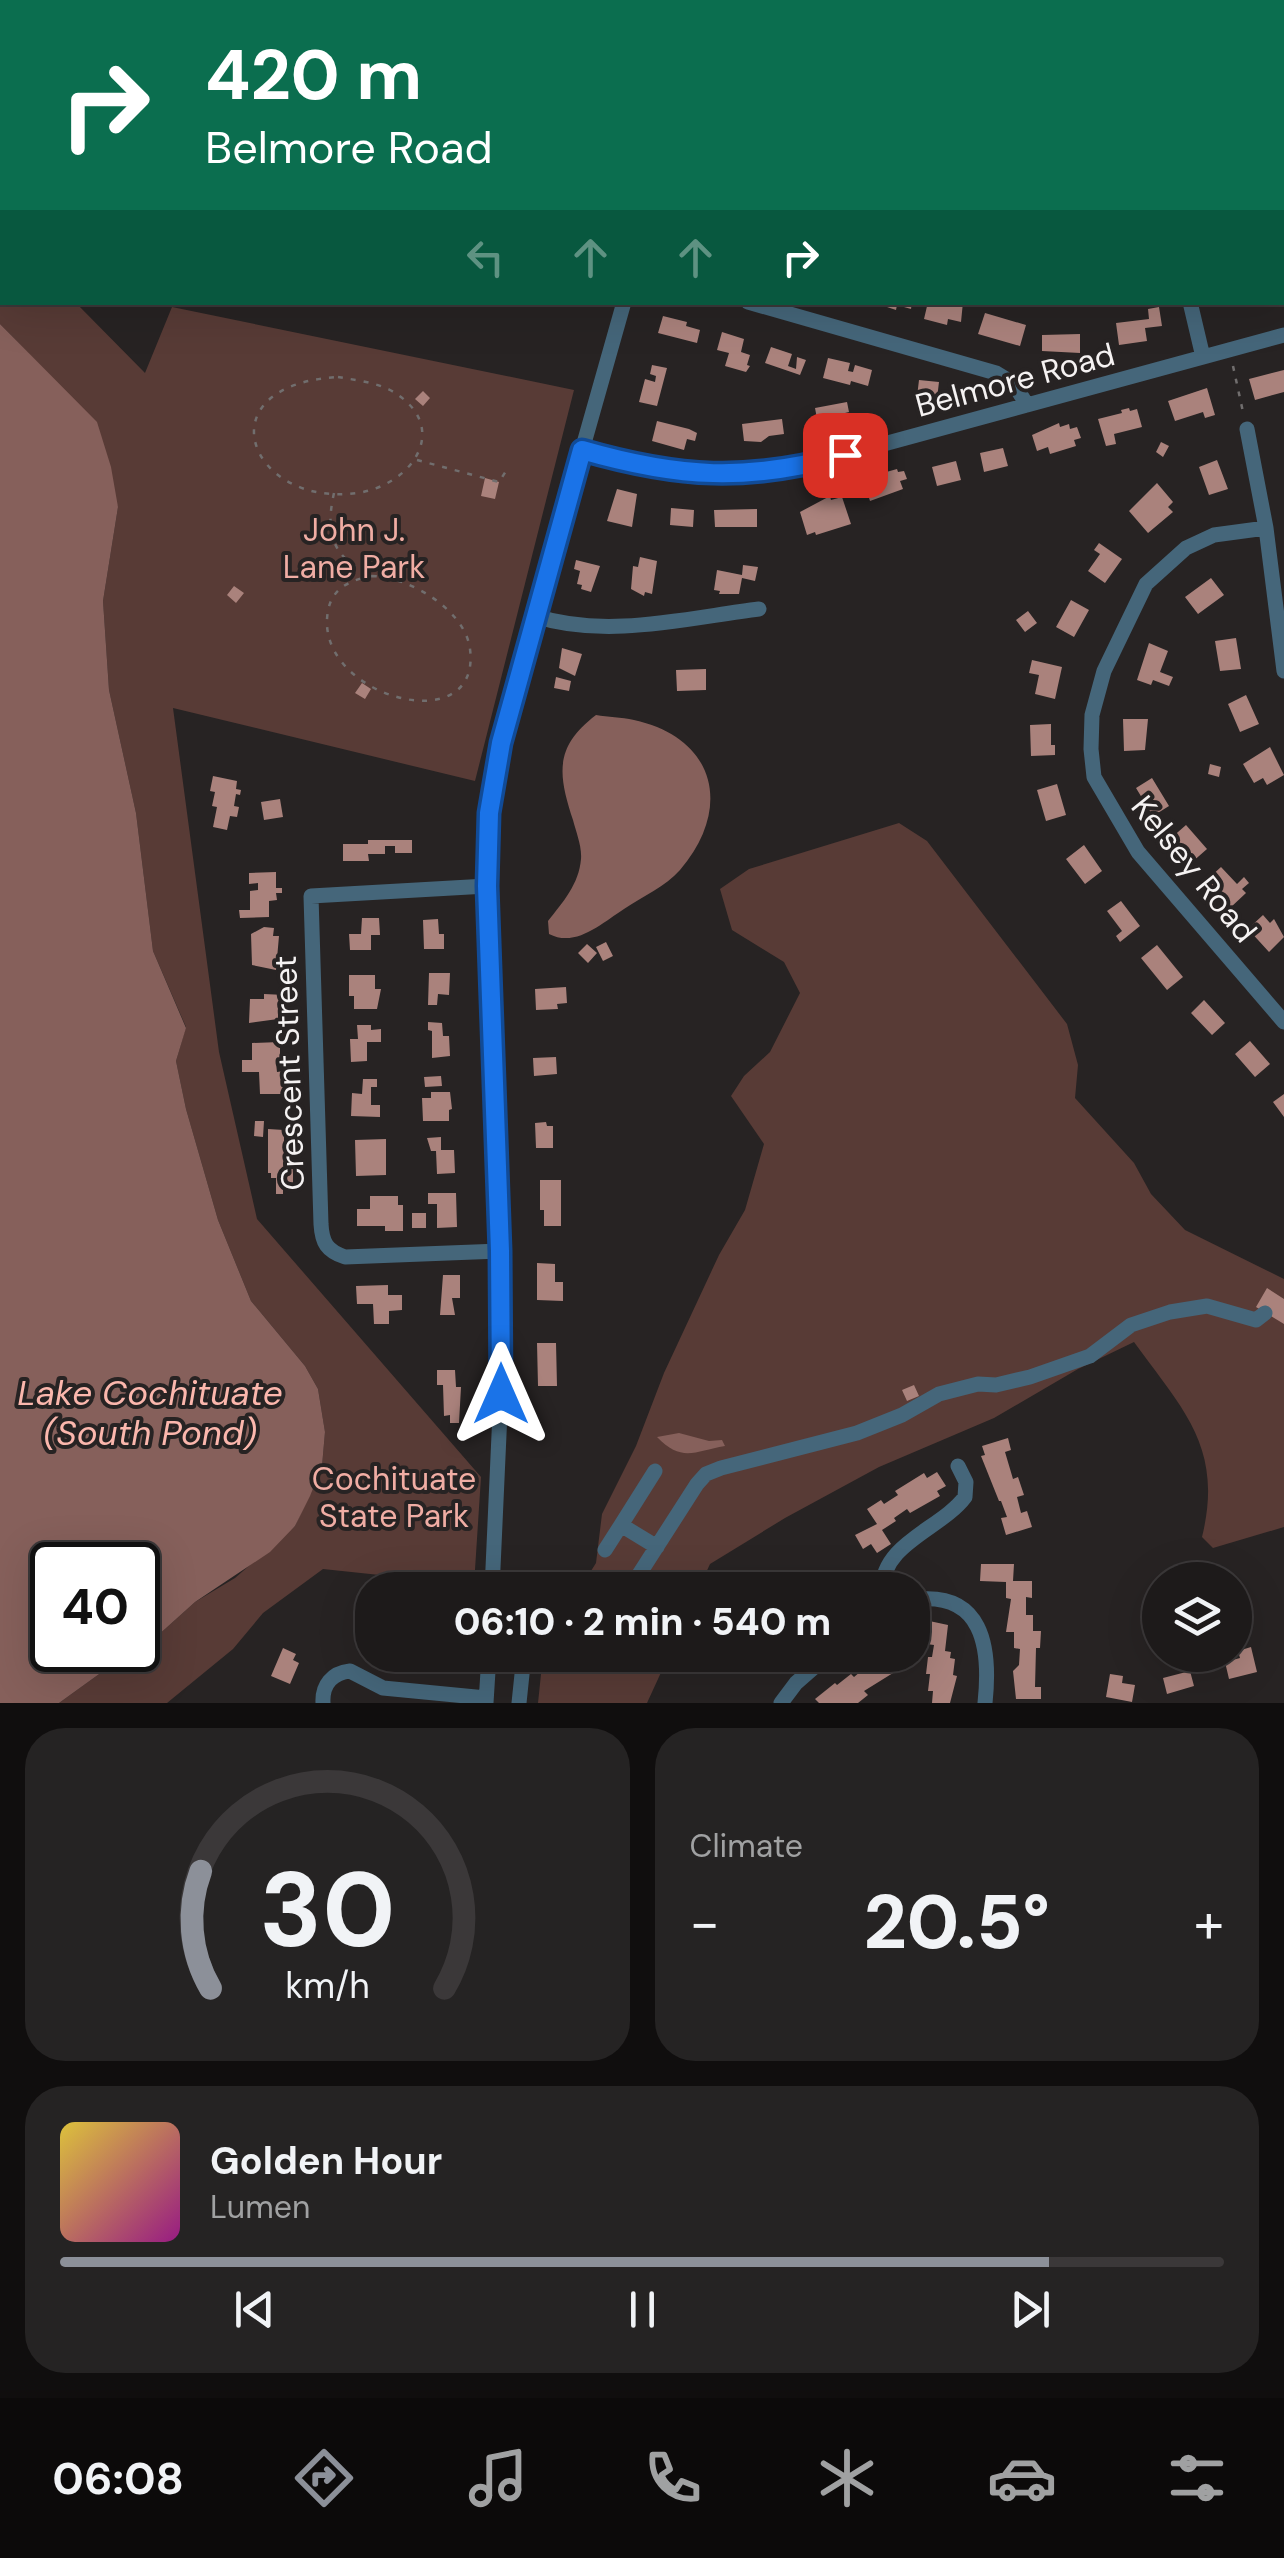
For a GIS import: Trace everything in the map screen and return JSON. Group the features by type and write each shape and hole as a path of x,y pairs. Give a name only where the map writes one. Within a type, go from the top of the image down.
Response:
{"street":[{"path":"493,1572 501,1402 500,1251 487,836 492,790 535,616 623,305"},
{"path":"759,305 996,372 1014,384 1027,405"},
{"path":"1191,305 1202,357"},
{"name":"Belmore Road","path":"582,450 688,474 777,472 1284,335"},
{"path":"1248,433 1266,528 1284,671"},
{"name":"Kelsey Road","path":"1266,528 1214,535 1186,548 1146,584 1104,671 1092,715 1091,749 1094,777 1138,852 1284,1022"},
{"path":"535,616 566,624 611,626 759,609"},
{"name":"Crescent Street","path":"487,886 311,896 321,1224 325,1245 345,1257 500,1251"},
{"path":"641,1572 697,1484 722,1468 857,1432 939,1394 1030,1377 1090,1356 1131,1325 1170,1312 1207,1306 1256,1320 1265,1312"},
{"path":"885,1572 888,1564 965,1498 966,1482 958,1466"},
{"path":"605,1550 655,1471"},
{"path":"621,1525 657,1547"},
{"path":"930,1600 944,1600 966,1609 973,1617 985,1650 985,1703"},
{"path":"323,1703 330,1679 350,1671 383,1688 486,1701 487,1672"},
{"path":"519,1703 522,1672"},
{"path":"781,1703 809,1672"}],"path":[{"path":"1229,350 1248,433"},
{"path":"338,378 388,390 407,402 423,431 410,470 378,488 355,494 334,493 295,485 280,476 258,453 252,427 257,414 270,398 287,387 312,379 338,378"},
{"path":"416,459 499,482 506,472"},
{"path":"334,493 330,536 341,555 372,576 390,576 428,596 457,620 470,649 469,667 460,686 449,697 434,702 390,696 371,687 339,659 330,644 326,625 333,594 345,584 372,576"}],"green space":[{"path":"0,305 78,305 145,373 172,307 574,390 475,781 173,708 219,1052 257,1219 481,1477 475,1572 323,1569 263,1613 233,1649 167,1703 59,1703 102,1672 160,1672 160,1634 195,1602 235,1578 295,1526 322,1466 325,1432 318,1389 305,1366 251,1301 218,1220 186,1109 176,1061 186,1027 153,951 136,813 109,690 103,601 118,507 62,388 0,324"},
{"path":"899,823 927,841 1067,1024 1078,1065 1075,1098 1134,1163 1151,1194 1185,1230 1284,1279 1284,1527 1213,1548 1202,1537 1208,1478 1195,1431 1134,1342 994,1418 879,1467 785,1518 710,1564 706,1572 590,1572 596,1563 602,1514 719,1255 745,1210 764,1144 731,1096 744,1076 770,1052 800,993 784,962 732,930 720,889 749,869"},
{"path":"541,1672 661,1672 647,1703 538,1703"}],"water":[{"name":"Lake Cochituate (South Pond)","path":"0,324 97,422 111,467 118,507 103,601 109,690 136,813 153,951 186,1028 176,1061 186,1109 218,1220 251,1301 305,1366 318,1389 325,1432 322,1466 295,1526 270,1552 195,1602 160,1634 160,1542 30,1542 30,1672 102,1672 59,1703 0,1703"},
{"path":"596,715 634,720 662,729 683,742 699,759 708,778 707,823 697,846 668,881 588,932 559,938 549,934 548,921 574,885 581,859 564,789 563,762 573,738"},
{"path":"679,1433 709,1441 722,1440 725,1446 682,1453 657,1437"}],"building":[{"path":"927,305 963,305 961,322 948,319 947,325 924,319"},
{"path":"1159,307 1162,326 1145,328 1147,341 1119,345 1116,323 1149,319 1148,309"},
{"path":"985,313 1026,325 1020,346 978,334"},
{"path":"663,316 700,330 697,343 658,333"},
{"path":"722,332 744,339 741,352 750,355 746,372 725,366 729,353 717,350"},
{"path":"1080,334 1080,353 1042,351 1042,335"},
{"path":"771,347 792,354 788,366 796,369 797,357 806,360 800,375 765,363"},
{"path":"828,358 850,363 848,371 853,372 855,365 872,370 868,386 823,378"},
{"path":"652,365 667,368 657,406 639,402 645,379 655,382 656,376 650,374"},
{"path":"1284,370 1284,392 1255,400 1249,379"},
{"path":"919,380 939,382 936,407 916,405"},
{"path":"1207,388 1215,415 1205,418 1203,412 1175,421 1168,401"},
{"path":"423,391 430,398 423,406 415,399"},
{"path":"847,402 849,412 841,414 843,424 819,429 815,408"},
{"path":"1137,409 1142,427 1114,434 1116,444 1106,446 1098,419"},
{"path":"782,419 784,434 769,436 761,442 744,441 742,424"},
{"path":"657,421 697,433 695,441 687,439 684,450 652,441"},
{"path":"1059,423 1060,427 1077,427 1081,438 1074,440 1076,446 1050,454 1048,447 1037,451 1032,435"},
{"path":"1161,442 1169,446 1163,457 1156,452"},
{"path":"1003,448 1008,466 984,472 980,453"},
{"path":"1217,460 1228,489 1209,495 1199,467"},
{"path":"956,461 961,480 937,486 932,467"},
{"path":"897,469 904,471 907,479 900,481 903,489 870,501 864,482"},
{"path":"485,478 499,482 495,499 481,496"},
{"path":"1157,483 1173,502 1168,507 1173,512 1148,533 1129,511"},
{"path":"617,489 637,494 632,527 607,521"},
{"path":"830,496 831,500 842,497 851,524 807,535 800,512"},
{"path":"671,508 694,510 693,527 670,525"},
{"path":"757,509 757,527 715,527 714,510"},
{"path":"1099,543 1122,559 1105,583 1088,571 1100,554 1094,550"},
{"path":"640,557 657,561 652,594 645,592 644,596 631,589 633,566 638,567"},
{"path":"576,560 600,566 591,592 577,584 580,571 574,569"},
{"path":"743,565 758,567 755,581 742,578 739,594 719,594 714,590 717,570 742,575"},
{"path":"1211,578 1224,595 1198,614 1185,597"},
{"path":"234,586 244,593 236,603 227,595"},
{"path":"1071,600 1089,610 1074,637 1056,627"},
{"path":"1028,611 1037,623 1025,632 1016,620"},
{"path":"1236,638 1241,669 1220,671 1215,641"},
{"path":"1149,643 1168,651 1160,672 1173,677 1169,686 1137,680"},
{"path":"562,648 582,654 575,676 559,668"},
{"path":"1032,660 1062,667 1055,699 1035,694 1039,675 1029,673"},
{"path":"706,669 706,690 677,691 676,670"},
{"path":"556,677 571,681 569,691 554,688"},
{"path":"362,683 371,689 365,699 355,693"},
{"path":"1246,695 1259,724 1240,732 1228,704"},
{"path":"1123,719 1148,719 1145,750 1124,751"},
{"path":"1051,724 1055,755 1031,756 1030,725"},
{"path":"1270,747 1284,775 1267,785 1263,778 1254,783 1243,764"},
{"path":"1210,764 1221,767 1219,777 1208,774"},
{"path":"213,776 237,781 236,789 241,790 234,806 239,807 237,817 230,816 227,830 213,827 217,807 212,806 215,792 210,791"},
{"path":"1152,778 1169,806 1153,816 1136,788"},
{"path":"1057,784 1066,815 1046,821 1037,790"},
{"path":"280,799 283,817 264,820 261,802"},
{"path":"1186,825 1207,849 1191,863 1170,839"},
{"path":"368,840 412,840 412,853 395,853 395,846 385,846 385,854 368,854 369,861 343,861 343,844 368,844"},
{"path":"1084,845 1102,871 1085,884 1066,859"},
{"path":"1221,867 1237,884 1244,877 1249,883 1242,889 1246,893 1230,908 1212,887 1205,893 1199,887"},
{"path":"276,872 276,888 282,888 282,893 276,893 277,900 269,901 269,917 240,918 239,910 250,910 250,891 258,890 258,883 249,884 249,873"},
{"path":"1121,901 1140,926 1120,942 1116,936 1122,931 1107,911"},
{"path":"1263,915 1270,923 1274,919 1284,937 1269,952 1248,929"},
{"path":"362,918 379,918 380,935 371,935 371,950 350,950 349,934 361,934"},
{"path":"438,919 444,949 424,949 423,920"},
{"path":"264,927 274,928 273,936 279,936 276,970 252,965 251,934"},
{"path":"606,942 613,956 603,961 596,947"},
{"path":"587,944 597,953 588,963 578,953"},
{"path":"1157,945 1183,977 1167,990 1141,958"},
{"path":"429,973 450,973 449,995 438,994 437,1005 428,1005"},
{"path":"349,975 375,975 375,989 381,989 377,1009 354,1009 354,996 349,996"},
{"path":"566,987 567,1003 557,1004 558,1009 536,1010 535,989"},
{"path":"264,994 285,995 285,1005 278,1004 278,1019 249,1023 250,999 264,999"},
{"path":"1204,1000 1225,1023 1212,1035 1191,1013"},
{"path":"428,1022 442,1023 443,1036 449,1036 450,1056 432,1058"},
{"path":"357,1025 381,1029 381,1042 367,1042 367,1061 351,1062 350,1039 358,1039"},
{"path":"1250,1041 1270,1064 1255,1077 1235,1054"},
{"path":"280,1042 280,1063 276,1063 277,1072 284,1071 285,1094 260,1094 259,1072 242,1072 242,1060 252,1060 252,1043"},
{"path":"556,1057 557,1074 534,1076 533,1058"},
{"path":"441,1076 442,1086 425,1087 424,1077"},
{"path":"363,1079 377,1079 377,1087 371,1087 371,1105 380,1105 380,1117 351,1116 352,1093 362,1094"},
{"path":"431,1092 450,1092 449,1121 423,1121 422,1098 431,1098"},
{"path":"1284,1094 1284,1117 1273,1102"},
{"path":"255,1121 264,1121 263,1137 254,1136"},
{"path":"535,1123 553,1126 553,1148 536,1148"},
{"path":"268,1129 284,1130 284,1166 293,1166 293,1188 283,1188 283,1194 276,1194 276,1178 268,1173"},
{"path":"441,1137 441,1150 454,1150 455,1173 437,1174 436,1151 431,1151 427,1138"},
{"path":"386,1139 386,1175 356,1176 355,1140"},
{"path":"540,1180 561,1180 561,1226 544,1226"},
{"path":"428,1193 456,1193 457,1227 437,1228 437,1204 428,1204"},
{"path":"370,1196 398,1196 398,1205 403,1205 403,1231 385,1231 385,1226 357,1226 357,1209 370,1209"},
{"path":"412,1213 426,1213 426,1228 412,1228"},
{"path":"537,1263 555,1264 555,1282 563,1282 563,1301 537,1300"},
{"path":"443,1275 460,1275 460,1298 452,1298 455,1315 440,1315"},
{"path":"388,1285 388,1295 402,1295 402,1310 389,1311 389,1324 374,1324 373,1304 357,1304 356,1286"},
{"path":"1267,1288 1284,1299 1284,1324 1256,1307"},
{"path":"537,1343 556,1343 557,1386 538,1386"},
{"path":"437,1370 455,1370 456,1387 461,1387 459,1423 450,1423 450,1415 444,1416 443,1385 437,1385"},
{"path":"914,1385 919,1396 907,1401 902,1390"},
{"path":"1008,1438 1011,1450 1005,1452 1013,1479 1018,1477 1024,1495 1017,1497 1021,1513 1027,1511 1032,1527 1006,1535 1001,1518 1007,1517 981,1456 985,1455 982,1446"},
{"path":"937,1472 946,1486 937,1491 940,1496 894,1518 896,1521 882,1530 891,1544 877,1553 871,1544 863,1549 855,1535 877,1524 867,1509 881,1500 884,1504 898,1495 895,1491 924,1473 927,1478"},
{"path":"981,1564 1014,1564 1013,1581 1032,1581 1032,1598 1026,1597 1026,1615 1033,1615 1033,1631 1041,1631 1040,1648 1036,1648 1035,1687 1041,1687 1041,1699 1016,1699 1013,1671 1019,1665 1020,1649 1014,1648 1014,1632 1006,1632 1011,1599 1006,1598 1006,1582 980,1581"},
{"path":"930,1621 948,1625 945,1651 955,1659 953,1675 957,1676 950,1703 932,1703 933,1691 928,1691 930,1674 926,1672 930,1672 934,1645 930,1644"},
{"path":"283,1648 296,1654 293,1660 299,1663 290,1684 271,1676"},
{"path":"1252,1651 1257,1672 1229,1679 1227,1672 1252,1672"},
{"path":"860,1672 893,1673 864,1691 868,1695 858,1703 819,1703 815,1699 835,1683 851,1674 854,1677"},
{"path":"1190,1672 1194,1686 1167,1694 1163,1678"},
{"path":"1110,1674 1123,1676 1122,1683 1135,1685 1132,1702 1106,1697"}],"route":[{"path":"501,1394 487,836 501,743 582,450 670,472 706,474 777,472 845,455"}],"park label":[{"name":"John J. Lane Park","path":"354,548"},
{"name":"Cochituate State Park","path":"394,1498"}]}
